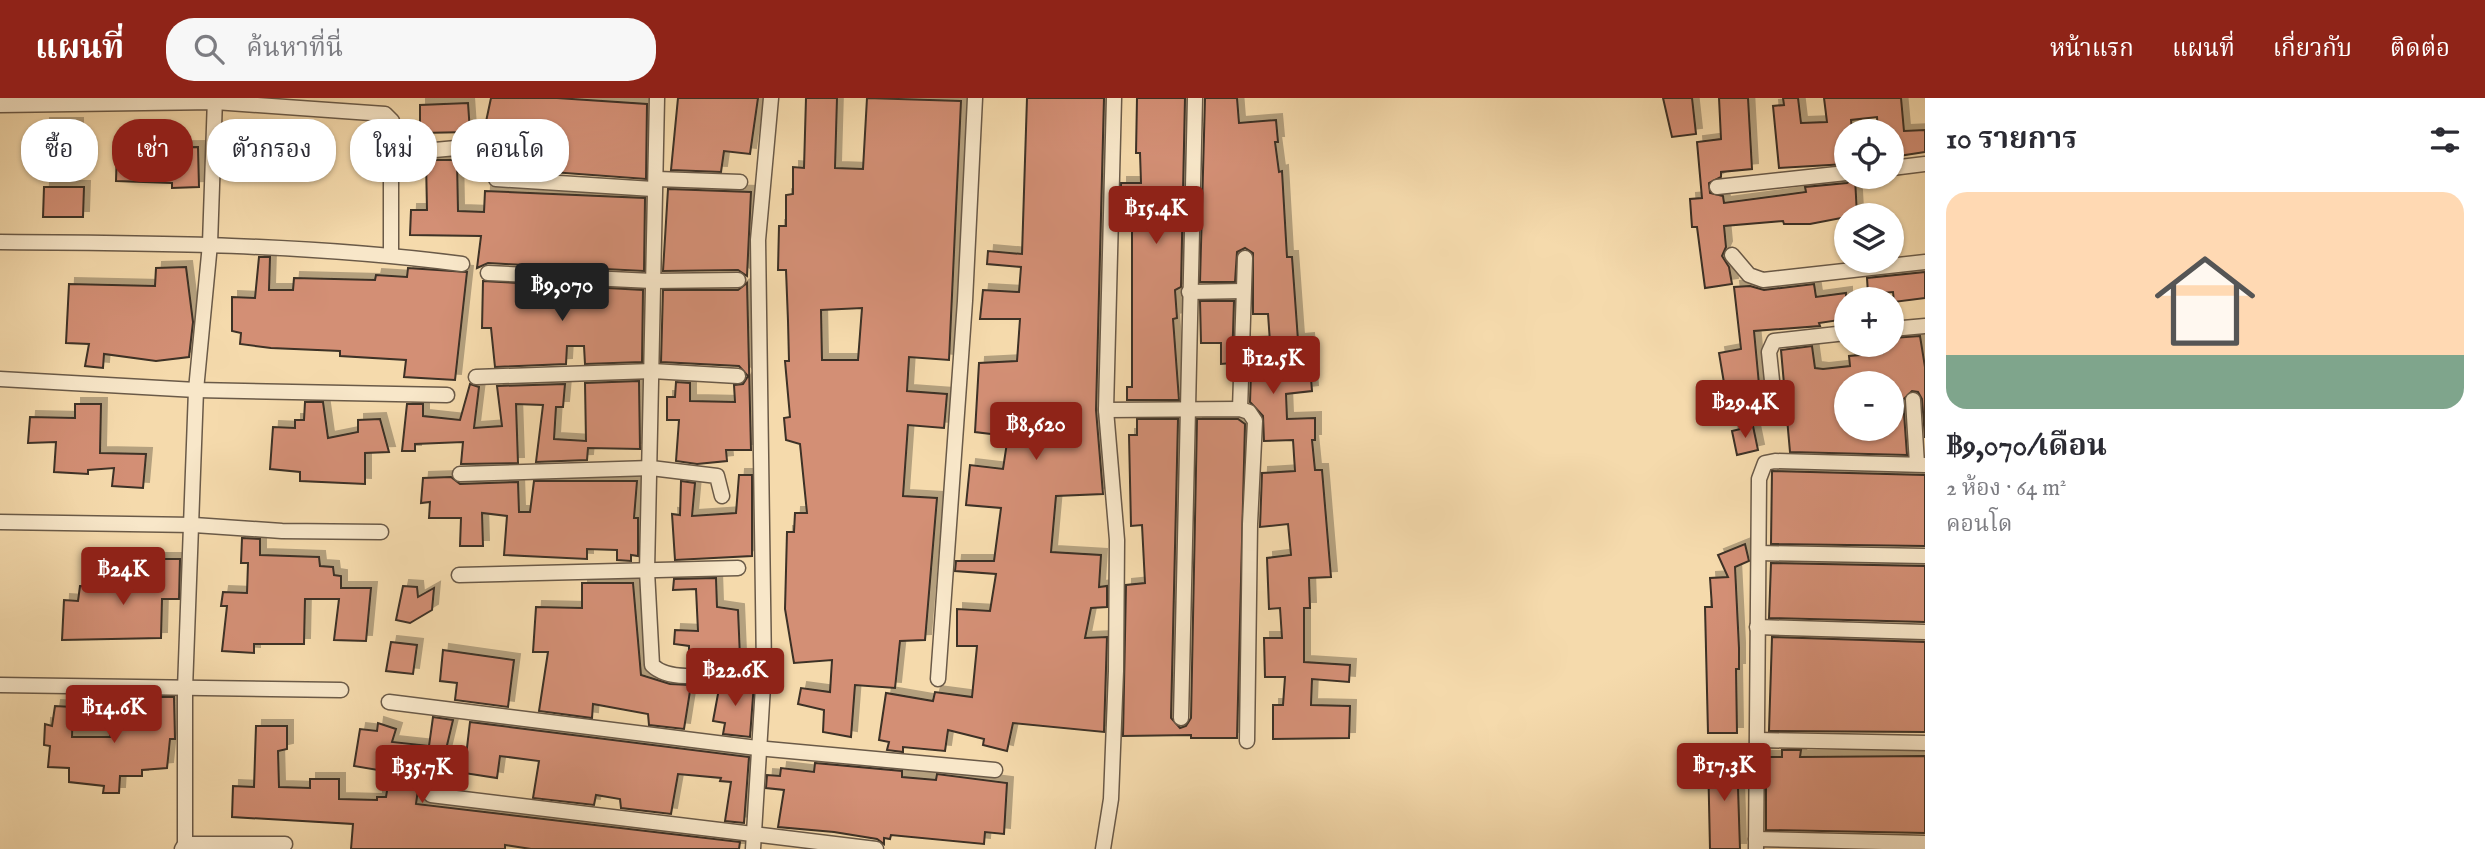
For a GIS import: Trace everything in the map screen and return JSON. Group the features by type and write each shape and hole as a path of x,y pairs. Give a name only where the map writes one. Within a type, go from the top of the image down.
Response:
{"street":[{"path":"657,98 647,570 652,665 659,672 687,675 746,670"},
{"path":"753,842 764,670 758,240 771,98"},
{"path":"938,679 965,301 975,98"},
{"path":"1103,849 1111,799 1117,540 1107,410 1114,98"},
{"path":"1181,718 1195,98"},
{"path":"215,100 210,244 197,390 194,525 185,689 184,846 285,844"},
{"path":"0,105 215,100 385,114 390,119"},
{"path":"1904,167 1925,164"},
{"path":"1717,187 1834,174"},
{"path":"569,181 655,184 740,182"},
{"path":"391,182 391,255"},
{"path":"0,243 210,244 391,255 462,264"},
{"path":"1732,255 1749,275 1763,280 1925,262"},
{"path":"1240,409 1245,258"},
{"path":"488,273 652,281 738,280"},
{"path":"1189,292 1243,291"},
{"path":"1904,328 1925,326"},
{"path":"1773,390 1769,352 1774,341 1781,338 1834,334"},
{"path":"476,377 652,371 738,376"},
{"path":"0,379 197,390 447,395"},
{"path":"1913,400 1921,465 1776,461 1765,463 1759,479 1756,844 1917,845"},
{"path":"1107,410 1186,412 1240,409 1249,412 1255,421 1250,524 1247,741"},
{"path":"460,474 651,468 723,475 722,496"},
{"path":"0,523 194,525 282,531 382,532"},
{"path":"1759,553 1925,556"},
{"path":"459,575 737,568"},
{"path":"1757,627 1925,632"},
{"path":"0,685 341,690"},
{"path":"389,702 757,748 995,770"},
{"path":"1758,740 1925,743"},
{"path":"431,795 753,842 876,849"}],"building":[{"path":"491,98 557,98 647,104 646,179 569,173 569,119 487,119"},
{"path":"678,98 758,98 750,154 724,151 721,172 671,170"},
{"path":"806,98 837,98 835,168 863,169 867,98 961,101 949,360 909,357 907,391 947,394 944,428 908,425 903,496 937,498 925,640 900,641 895,688 855,685 851,737 823,732 824,710 798,704 801,688 830,692 832,660 794,663 785,609 787,532 794,532 795,513 807,513 800,444 786,440 784,418 790,417 785,361 789,361 788,321 786,270 778,270 779,226 786,226 786,195 793,194 793,167 804,168","holes":["862,308 858,360 822,360 821,310"]},
{"path":"1027,98 1104,98 1096,410 1103,494 1056,496 1051,552 1101,555 1099,587 1107,586 1107,607 1091,608 1085,638 1107,637 1104,732 1013,723 1007,751 983,745 984,739 948,730 945,751 903,747 903,752 887,750 889,742 879,740 886,693 933,701 935,692 972,697 977,646 957,646 957,609 990,611 996,574 955,571 956,561 994,561 1001,508 966,505 970,465 1003,469 1008,436 975,432 979,363 1017,361 1020,319 980,319 983,290 1019,292 1021,267 987,264 988,251 1022,254"},
{"path":"1137,98 1185,98 1181,287 1175,290 1177,318 1173,319 1179,400 1127,400 1127,387 1132,387 1132,212 1121,212 1121,183 1141,183 1140,153 1136,153"},
{"path":"1205,98 1237,98 1239,123 1276,120 1278,142 1275,142 1279,172 1282,171 1287,257 1292,257 1298,340 1308,339 1312,391 1286,394 1287,419 1315,418 1315,440 1312,440 1315,470 1322,470 1331,577 1309,578 1310,608 1304,608 1304,662 1350,665 1349,682 1312,679 1311,705 1350,706 1349,738 1273,739 1273,705 1283,705 1285,677 1265,677 1264,638 1282,638 1280,608 1269,609 1267,558 1291,555 1288,524 1260,527 1262,473 1295,471 1293,440 1264,441 1263,416 1250,402 1252,343 1270,342 1268,314 1253,314 1253,253 1245,248 1237,252 1235,282 1200,282"},
{"path":"1663,98 1692,98 1696,134 1672,137"},
{"path":"1719,98 1748,98 1752,169 1721,172 1721,177 1709,183 1710,193 1723,196 1724,203 1806,192 1805,187 1834,184 1834,189 1856,189 1856,203 1834,203 1834,219 1810,224 1784,224 1783,221 1724,226 1726,247 1722,256 1729,267 1732,284 1705,288 1697,227 1692,227 1690,199 1702,198 1697,142 1721,139"},
{"path":"1783,98 1798,98 1801,123 1827,122 1824,98 1901,98 1903,119 1834,119 1834,165 1779,168 1773,106 1784,105"},
{"path":"468,103 469,119 451,119 451,132 437,133 437,119 420,119 420,105"},
{"path":"1925,130 1925,152 1904,155 1904,131"},
{"path":"193,147 198,147 199,187 172,188 172,183 144,182 193,182"},
{"path":"437,160 451,160 451,182 457,182 458,211 484,212 485,191 645,198 644,271 488,263 477,268 481,236 410,235 411,210 427,210 426,182 437,182"},
{"path":"44,187 84,187 83,217 43,217"},
{"path":"668,189 751,192 747,276 738,270 663,271"},
{"path":"259,257 270,257 269,290 293,290 294,278 375,280 376,275 407,277 408,268 467,272 455,380 404,377 406,360 340,356 340,351 240,344 241,333 232,331 232,297 255,298"},
{"path":"186,267 193,322 189,357 156,361 104,354 103,368 85,366 89,344 66,343 69,284 155,286 156,268"},
{"path":"1925,272 1925,298 1904,301 1904,287 1868,287 1867,278"},
{"path":"483,281 643,290 642,362 585,364 584,346 567,346 566,364 495,367 491,328 482,328"},
{"path":"747,283 751,450 726,450 727,461 697,464 676,461 679,420 667,420 667,397 675,397 676,382 690,383 690,401 735,402 734,385 743,384 748,376 739,366 661,362 663,290 738,290"},
{"path":"1814,284 1816,297 1834,295 1834,321 1819,323 1820,326 1754,331 1760,395 1727,401 1719,353 1741,349 1734,287 1750,286 1764,290"},
{"path":"1200,301 1234,301 1232,363 1221,364 1221,343 1201,343"},
{"path":"1920,336 1925,367 1925,438 1922,399 1918,392 1912,391 1904,399 1904,371 1834,371 1834,441 1904,441 1904,414 1907,455 1790,452 1781,350 1812,346 1815,368 1850,366 1849,357 1904,357 1904,337"},
{"path":"639,381 640,449 588,448 587,460 536,462 543,405 516,404 518,463 461,464 463,442 415,444 415,451 402,451 407,404 423,404 423,416 460,420 470,384 479,387 474,428 502,426 497,386 565,384 563,407 556,407 554,439 586,441 585,383"},
{"path":"305,402 323,402 328,438 358,432 358,420 380,419 389,452 365,453 365,484 300,481 300,472 270,469 273,427 295,428 295,420 304,420"},
{"path":"75,404 101,404 100,453 146,454 143,488 112,486 114,468 88,470 88,474 54,472 56,442 28,443 30,417 75,418"},
{"path":"1137,419 1178,419 1171,718 1180,728 1186,726 1191,718 1197,419 1238,419 1245,424 1237,738 1191,738 1191,735 1123,736 1126,585 1145,583 1142,525 1131,526 1129,435 1137,435"},
{"path":"1753,426 1758,450 1737,455 1732,431"},
{"path":"1772,471 1925,475 1925,546 1771,544"},
{"path":"739,475 752,475 752,556 675,560 672,514 680,515 681,481 695,483 692,516 736,513"},
{"path":"451,477 460,484 518,482 519,512 530,512 534,481 637,481 634,518 638,518 638,556 631,555 631,561 617,560 617,550 587,549 587,559 504,555 507,516 482,513 483,546 460,546 461,518 429,518 430,502 421,503 423,478"},
{"path":"242,538 260,539 260,555 319,557 320,566 333,567 334,575 341,576 341,588 371,588 366,641 334,640 339,599 305,599 304,644 254,644 254,653 222,651 227,606 221,606 223,592 247,593 248,563 241,563"},
{"path":"1745,544 1749,561 1735,567 1739,648 1739,669 1736,669 1737,733 1708,733 1705,607 1712,607 1710,578 1728,577 1718,555"},
{"path":"152,559 180,559 179,599 162,599 161,638 62,640 64,600 78,601 80,586 149,587"},
{"path":"1771,563 1925,566 1925,622 1769,618"},
{"path":"716,578 717,607 738,610 740,657 689,651 689,646 674,644 675,630 698,631 696,589 673,590 674,579"},
{"path":"582,583 633,583 641,675 670,684 691,685 684,729 649,725 648,714 593,704 592,718 539,711 548,652 533,652 536,607 582,608"},
{"path":"403,586 417,587 418,597 434,588 432,610 410,623 396,620"},
{"path":"1772,637 1925,642 1925,732 1769,731"},
{"path":"391,642 417,645 413,674 386,671"},
{"path":"443,650 514,660 508,707 455,700 457,683 440,681"},
{"path":"720,683 754,683 750,737 723,734 725,723 713,721"},
{"path":"135,697 174,697 175,739 170,739 167,768 142,770 142,776 120,776 119,793 103,793 104,786 69,782 69,768 48,767 50,746 44,745 45,724 52,726 55,706 73,707 72,737 110,737 112,723 126,724 127,717 133,717"},
{"path":"433,717 453,720 439,779 420,775 416,804 740,842 739,849 531,849 505,845 505,849 351,849 353,824 232,817 233,786 254,787 256,726 287,726 287,749 278,751 279,787 310,788 310,779 339,779 339,799 377,800 377,797 386,797 390,772 354,766 360,729 377,731 378,723 396,729 392,742 429,746"},
{"path":"470,722 749,757 744,823 725,821 731,782 720,781 721,778 678,774 671,814 621,808 620,799 596,795 594,805 533,798 539,761 500,756 497,778 464,773"},
{"path":"1782,750 1801,750 1800,757 1925,756 1925,833 1766,830 1766,757 1782,757"},
{"path":"1708,756 1737,757 1740,849 1710,849"},
{"path":"815,763 902,771 902,777 936,780 937,774 1007,783 1004,834 985,832 984,844 891,835 890,839 884,838 884,844 877,839 834,832 778,827 784,790 766,788 767,775 780,776 781,768 814,772"}]}
